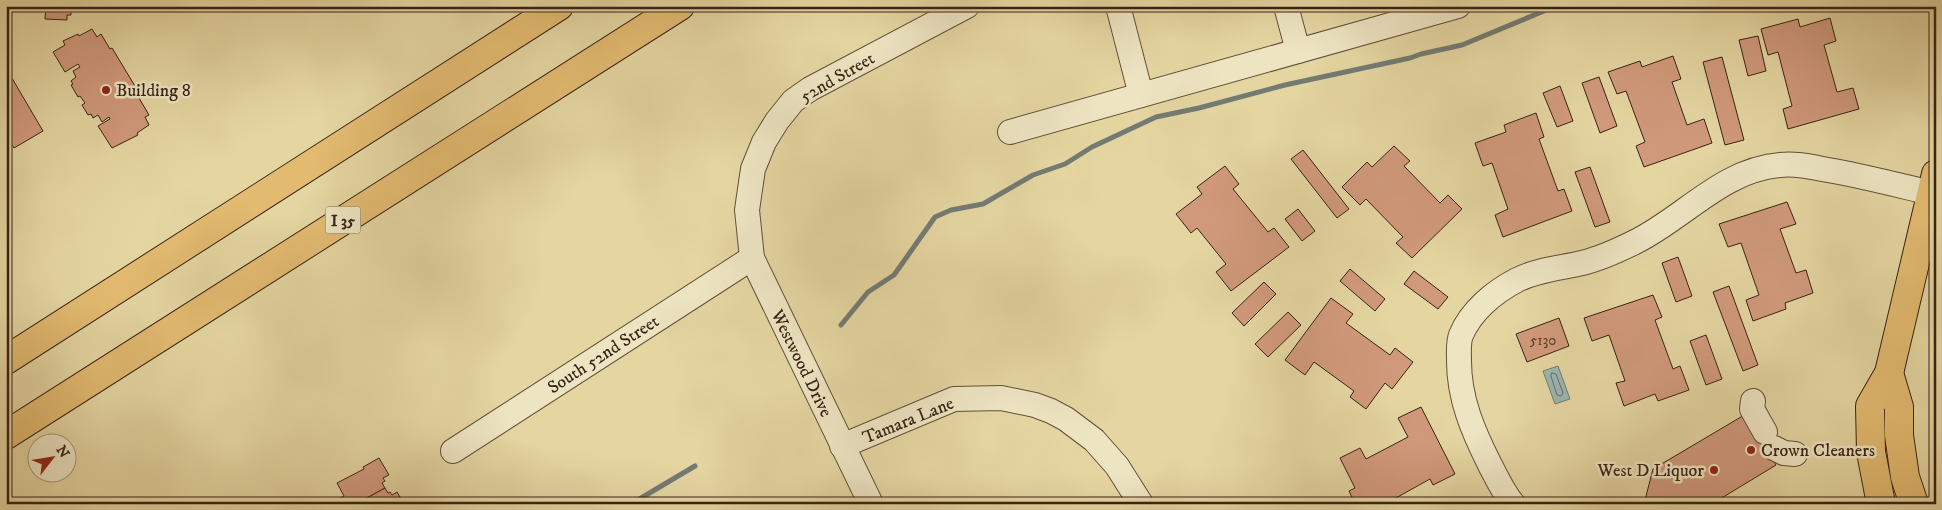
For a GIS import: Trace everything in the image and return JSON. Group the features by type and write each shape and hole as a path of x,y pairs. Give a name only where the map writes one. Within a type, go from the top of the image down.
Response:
{"main road":[{"path":"6,360 558,6"},
{"name":"I 35","path":"6,435 680,6"},
{"path":"1881,504 1871,452 1870,406 1890,373 1934,184"},
{"path":"1890,373 1899,407 1899,435 1906,477 1913,502"}],"street":[{"name":"52nd Street","path":"748,217 747,210 753,169 764,142 777,121 793,101 810,89 967,6"},
{"path":"1118,6 1141,95"},
{"path":"1286,6 1298,51"},
{"path":"1010,132 1458,6"},
{"path":"1513,504 1505,494 1474,433 1463,401 1459,373 1460,337 1468,322 1483,304 1499,291 1518,279 1585,262 1634,243 1665,226 1717,186 1746,173 1778,165 1798,164 1934,184"},
{"name":"Westwood Drive","path":"748,217 752,258 871,504"},
{"name":"South 52nd Street","path":"453,450 752,258"},
{"name":"Tamara Lane","path":"842,446 954,399 1001,398 1034,405 1051,411 1066,419 1094,440 1117,466 1141,504"},
{"path":"1753,401 1752,410 1778,445"}],"water":[{"path":"1558,366 1570,399 1555,404 1543,371"}],"building":[{"path":"75,6 75,8 71,8 71,15 67,15 67,20 45,19 46,7 29,7"},
{"path":"1830,18 1836,41 1824,45 1837,92 1853,88 1859,109 1788,129 1783,109 1792,106 1778,52 1768,55 1761,29 1798,19 1800,27"},
{"name":"Building 8","path":"92,29 97,37 101,34 110,49 112,48 141,96 139,98 149,115 145,117 149,125 137,133 138,135 112,148 98,126 110,119 109,117 102,122 98,115 93,118 91,114 88,115 82,105 85,103 80,96 78,97 71,85 73,84 71,81 76,77 73,71 80,67 78,64 65,72 53,52 65,45 63,41"},
{"path":"1758,36 1766,71 1748,76 1739,40"},
{"path":"1673,56 1681,79 1672,82 1687,125 1704,119 1712,143 1644,167 1636,146 1645,142 1626,91 1617,94 1608,72 1640,61 1642,67"},
{"path":"1722,57 1744,140 1725,145 1703,62"},
{"path":"6,68 43,131 14,148 6,135"},
{"path":"1599,77 1617,126 1600,133 1582,83"},
{"path":"1560,86 1573,121 1557,127 1543,93"},
{"path":"1536,113 1544,137 1539,139 1558,191 1564,189 1572,211 1503,237 1495,215 1508,209 1492,163 1483,166 1475,143 1506,132 1504,125"},
{"path":"1394,146 1410,161 1404,166 1440,203 1448,195 1462,209 1412,258 1396,243 1403,237 1366,199 1360,205 1342,187 1367,162 1372,167"},
{"path":"1303,150 1349,209 1337,218 1291,159"},
{"path":"1225,166 1239,184 1233,189 1268,232 1274,228 1289,247 1231,291 1216,272 1226,264 1197,228 1191,233 1176,214 1202,194 1197,187"},
{"path":"1590,167 1610,222 1595,227 1575,172"},
{"path":"1787,202 1796,224 1780,229 1796,273 1806,270 1813,293 1785,303 1786,309 1753,321 1746,300 1759,295 1741,243 1728,247 1719,224"},
{"path":"1298,209 1315,231 1302,241 1285,219"},
{"path":"1678,257 1692,296 1676,302 1662,263"},
{"path":"1350,269 1385,299 1375,311 1340,281"},
{"path":"1414,271 1448,297 1438,309 1404,284"},
{"path":"1264,282 1276,294 1244,326 1232,313"},
{"path":"1729,286 1758,365 1743,371 1713,292"},
{"path":"1653,295 1662,317 1655,320 1673,369 1680,366 1689,390 1658,401 1655,394 1624,406 1616,383 1625,381 1609,335 1592,341 1584,318"},
{"path":"1331,298 1353,314 1346,323 1390,355 1395,348 1413,362 1392,389 1385,383 1366,409 1350,397 1354,391 1314,362 1305,375 1285,360"},
{"path":"1288,312 1301,325 1268,357 1255,344"},
{"path":"1559,318 1569,346 1527,362 1516,334"},
{"path":"1706,335 1722,379 1706,385 1690,341"},
{"path":"1421,407 1455,474 1433,485 1430,479 1385,504 1355,504 1349,491 1355,488 1340,458 1360,448 1366,459 1408,437 1398,418"},
{"path":"1746,414 1772,428 1781,443 1768,452 1776,465 1720,499 1719,504 1644,504 1653,469"},
{"path":"379,458 389,475 383,478 385,481 382,483 385,488 356,504 339,504 337,500 344,496 337,483 364,469 363,467"},
{"path":"385,488 392,495 397,492 404,504 356,504"}],"waterway":[{"path":"841,325 868,292 894,275 935,217 951,210 983,204 1033,175 1065,164 1092,147 1156,117 1199,108 1285,85 1462,45 1556,6"},
{"path":"631,504 695,466"}],"place":[{"name":"Building 8","path":"106,90"},
{"name":"Crown Cleaners","path":"1751,450"},
{"name":"West D Liquor","path":"1714,470"}]}
